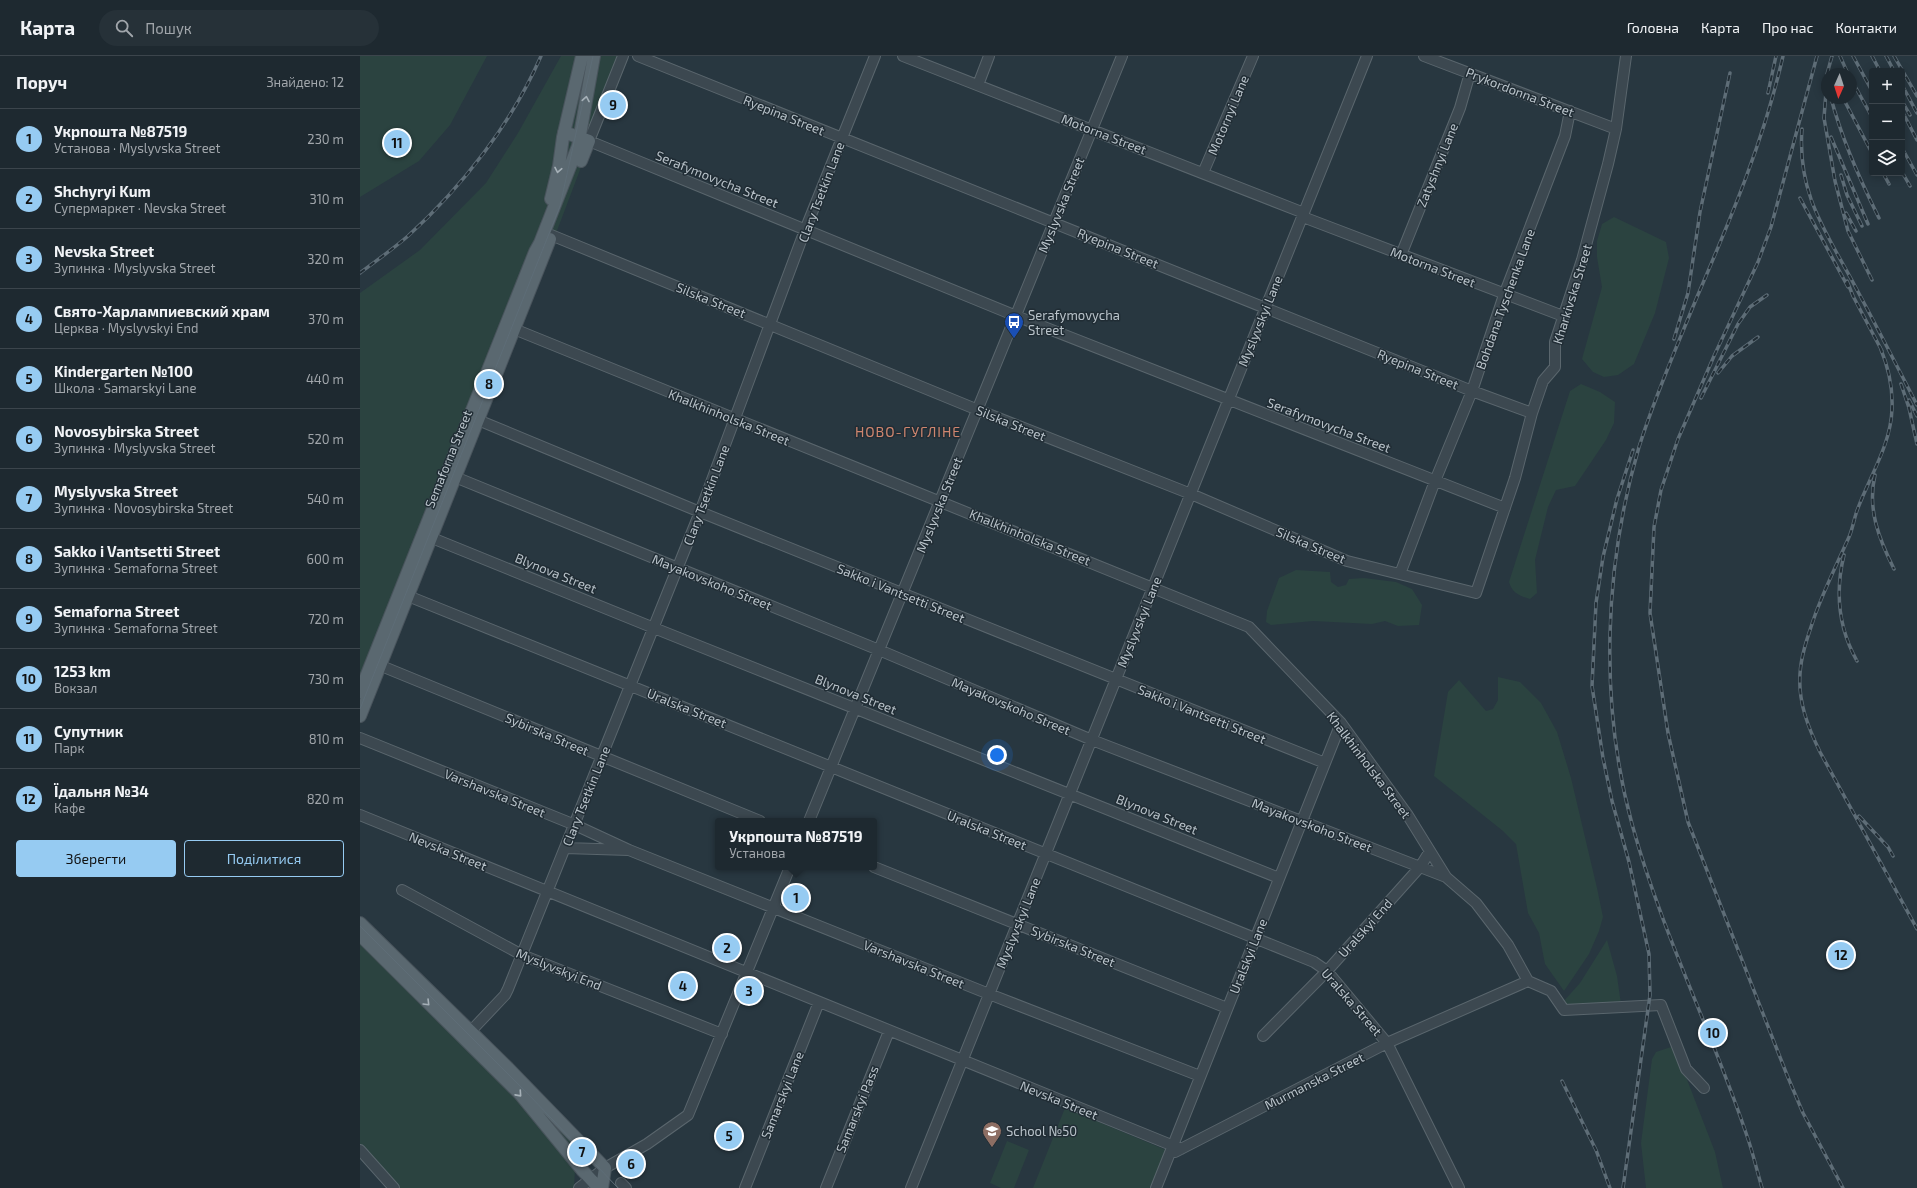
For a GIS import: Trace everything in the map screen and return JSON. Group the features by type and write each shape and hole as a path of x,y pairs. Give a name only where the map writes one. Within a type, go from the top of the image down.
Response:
{"main road":[{"name":"Semaforna Street","path":"535,252 552,198 564,132 582,56"},
{"path":"584,139 594,56"},
{"name":"Serafymovycha Street","path":"564,132 584,139"},
{"name":"Semaforna Street","path":"360,692 455,478 551,235 584,139"},
{"name":"Semaforna Street","path":"360,716 379,665 408,596 428,536 535,252 584,139"},
{"path":"360,923 605,1168 594,1182 552,1134 520,1094 360,936"},
{"path":"552,1134 563,1125"}],"street":[{"name":"Semaforna Street","path":"584,139 623,56"},
{"name":"Ryepina Street","path":"638,56 1472,391 1532,413"},
{"name":"Clary Tsetkin Lane","path":"470,1032 505,995 522,955 700,512 806,230 875,56"},
{"name":"Motorna Street","path":"903,56 1203,173 1401,255 1563,316"},
{"path":"978,85 990,56"},
{"name":"Myslyvska Street","path":"810,818 1122,56"},
{"name":"Motornyi Lane","path":"1203,173 1253,56"},
{"name":"Myslyvskyi Lane","path":"912,1188 1367,56"},
{"name":"Prykordonna Street","path":"1424,56 1616,128"},
{"name":"Kharkivska Street","path":"1476,594 1515,478 1532,413 1543,382 1555,367 1555,342 1600,199 1616,128 1626,56"},
{"name":"Zatyshnyi Lane","path":"1401,255 1460,108 1470,73"},
{"name":"Bohdana Tyschenka Lane","path":"1400,574 1435,481 1472,391 1504,295 1565,136 1570,111"},
{"name":"Serafymovycha Street","path":"584,139 1228,401 1505,508"},
{"name":"Silska Street","path":"551,235 978,410 1191,494 1347,561 1476,594"},
{"name":"Khalkhinholska Street","path":"514,329 1154,587 1249,627 1341,723 1407,814 1446,877"},
{"name":"Sakko i Vantsetti Street","path":"478,420 700,512 1325,764"},
{"name":"Mayakovskoho Street","path":"455,478 879,650 1092,740 1446,877 1476,903 1508,945 1528,981"},
{"name":"Blynova Street","path":"428,536 1280,878"},
{"name":"Uralska Street","path":"408,596 1314,962 1327,971 1387,1043 1459,1188"},
{"name":"Sybirska Street","path":"379,665 753,818"},
{"name":"Uralskyi Lane","path":"1177,1148 1200,1076 1341,723"},
{"name":"Varshavska Street","path":"360,738 575,825 629,850 989,994 1200,1076"},
{"name":"Nevska Street","path":"360,815 1177,1148"},
{"name":"Varshavska Street","path":"565,848 629,850"},
{"name":"Uralskyi End","path":"1263,1036 1327,971 1420,867 1430,851"},
{"name":"Sybirska Street","path":"877,868 1227,1008"},
{"path":"605,1168 647,1144 688,1115 789,870"},
{"name":"Myslyvskyi End","path":"402,890 522,955 722,1034"},
{"path":"1528,981 1551,991 1564,1010 1661,1005 1686,1069 1704,1088"},
{"name":"Murmanska Street","path":"1156,1188 1168,1156 1177,1148 1387,1043 1528,981"},
{"name":"Samarskyi Lane","path":"746,1188 819,1002"},
{"name":"Samarskyi Pass","path":"826,1188 889,1031"},
{"path":"360,1150 394,1188"},
{"path":"579,1188 594,1182"}],"green space":[{"path":"360,56 487,56 450,125 419,161 360,197"},
{"path":"561,56 623,56 555,236 360,724 360,293 420,250 486,183 518,133"},
{"path":"1614,217 1666,242 1669,258 1655,313 1634,364 1618,375 1604,377 1593,372 1582,359 1602,287 1597,257 1597,241 1602,224"},
{"path":"1581,384 1600,392 1615,402 1614,423 1606,440 1575,486 1556,490 1548,507 1535,560 1537,593 1530,599 1517,594 1510,586 1509,582 1570,391"},
{"path":"1296,570 1330,572 1331,582 1338,587 1346,585 1349,579 1364,578 1396,582 1412,589 1422,605 1419,625 1398,626 1385,621 1372,624 1313,621 1271,625 1266,622 1267,611 1279,578"},
{"path":"1498,677 1520,682 1541,703 1557,732 1571,778 1597,888 1603,917 1599,931 1589,954 1564,991 1545,964 1539,933 1528,913 1516,844 1503,831 1434,776 1448,692 1459,680 1486,711 1493,709 1498,700"},
{"path":"360,923 595,1154 575,1169 574,1188 394,1188 360,1150"},
{"path":"1607,940 1617,976 1621,1004 1568,1006 1563,1002 1580,983"},
{"path":"1674,1046 1715,1152 1723,1188 1646,1188 1641,1143 1652,1059 1656,1052"},
{"path":"1065,1108 1166,1150 1150,1188 1033,1188"},
{"path":"1007,1141 1029,1150 1014,1188 1001,1188 990,1183"}],"tram line":[{"path":"360,709 560,206 593,56"},
{"path":"360,926 529,1095 618,1188"}],"railway":[{"path":"360,273 408,236 428,217 466,175 484,153 516,106 541,56"},
{"path":"1768,93 1776,56"},
{"path":"1762,1188 1749,1142 1733,1097 1657,903 1632,824 1621,778 1614,731 1610,683 1610,635 1618,539 1627,492 1639,447 1666,371 1746,178 1766,118 1783,56"},
{"path":"1817,56 1771,227 1758,262 1714,356 1678,439 1661,490 1654,527 1650,613 1668,733 1688,822 1803,1113 1843,1188"},
{"path":"1829,68 1832,56"},
{"path":"1840,56 1845,68"},
{"path":"1853,56 1869,85"},
{"path":"1872,56 1878,68"},
{"path":"1886,56 1892,68"},
{"path":"1894,56 1917,96"},
{"path":"1674,339 1688,293 1700,212 1730,73"},
{"path":"1857,90 1869,112"},
{"path":"1905,91 1917,113"},
{"path":"1825,104 1824,118 1835,181 1848,231 1872,280"},
{"path":"1832,104 1852,160 1879,218"},
{"path":"1846,104 1869,147"},
{"path":"1904,104 1910,115"},
{"path":"1905,117 1917,140"},
{"path":"1802,129 1804,174 1816,213 1917,405"},
{"path":"1831,137 1868,224"},
{"path":"1905,153 1917,175"},
{"path":"1841,175 1847,195 1862,226"},
{"path":"1885,176 1889,184"},
{"path":"1904,176 1910,186"},
{"path":"1800,198 1848,287"},
{"path":"1846,213 1856,231"},
{"path":"1847,281 1853,296 1882,351"},
{"path":"1701,398 1738,324 1750,307 1767,295"},
{"path":"1718,373 1732,356 1758,337"},
{"path":"1880,347 1888,369 1892,393 1891,422 1888,435 1879,460 1855,515 1852,530 1826,587 1814,618 1802,660 1800,684 1802,704 1820,752 1917,929"},
{"path":"1901,384 1909,408 1917,444"},
{"path":"1909,400 1917,416"},
{"path":"1623,1188 1650,995 1649,954 1629,862 1612,801 1603,758 1592,686 1596,603 1603,557 1617,499 1633,450"},
{"path":"1875,475 1872,500 1876,524 1879,535 1894,569"},
{"path":"1844,555 1841,569 1839,596 1840,610 1846,636 1857,661"},
{"path":"1859,816 1888,847 1893,856"},
{"path":"1562,1081 1596,1150 1610,1188"}],"place":[{"name":"Semaforna Street","path":"613,105"},
{"name":"Супутник","path":"397,143"},
{"name":"Serafymovycha Street","path":"1014,339"},
{"name":"Sakko i Vantsetti Street","path":"489,384"},
{"name":"Укрпошта №87519","path":"796,898"},
{"name":"Shchyryi Kum","path":"727,948"},
{"name":"Їдальня №34","path":"1841,955"},
{"name":"Свято-Харлампиевский храм","path":"683,986"},
{"name":"Nevska Street","path":"749,991"},
{"name":"1253 km","path":"1713,1033"},
{"name":"Kindergarten №100","path":"729,1136"},
{"name":"School №50","path":"992,1148"},
{"name":"Myslyvska Street","path":"582,1152"},
{"name":"Novosybirska Street","path":"631,1164"}],"district":[{"name":"НОВО-ГУГЛІНЕ","path":"908,431"}]}
